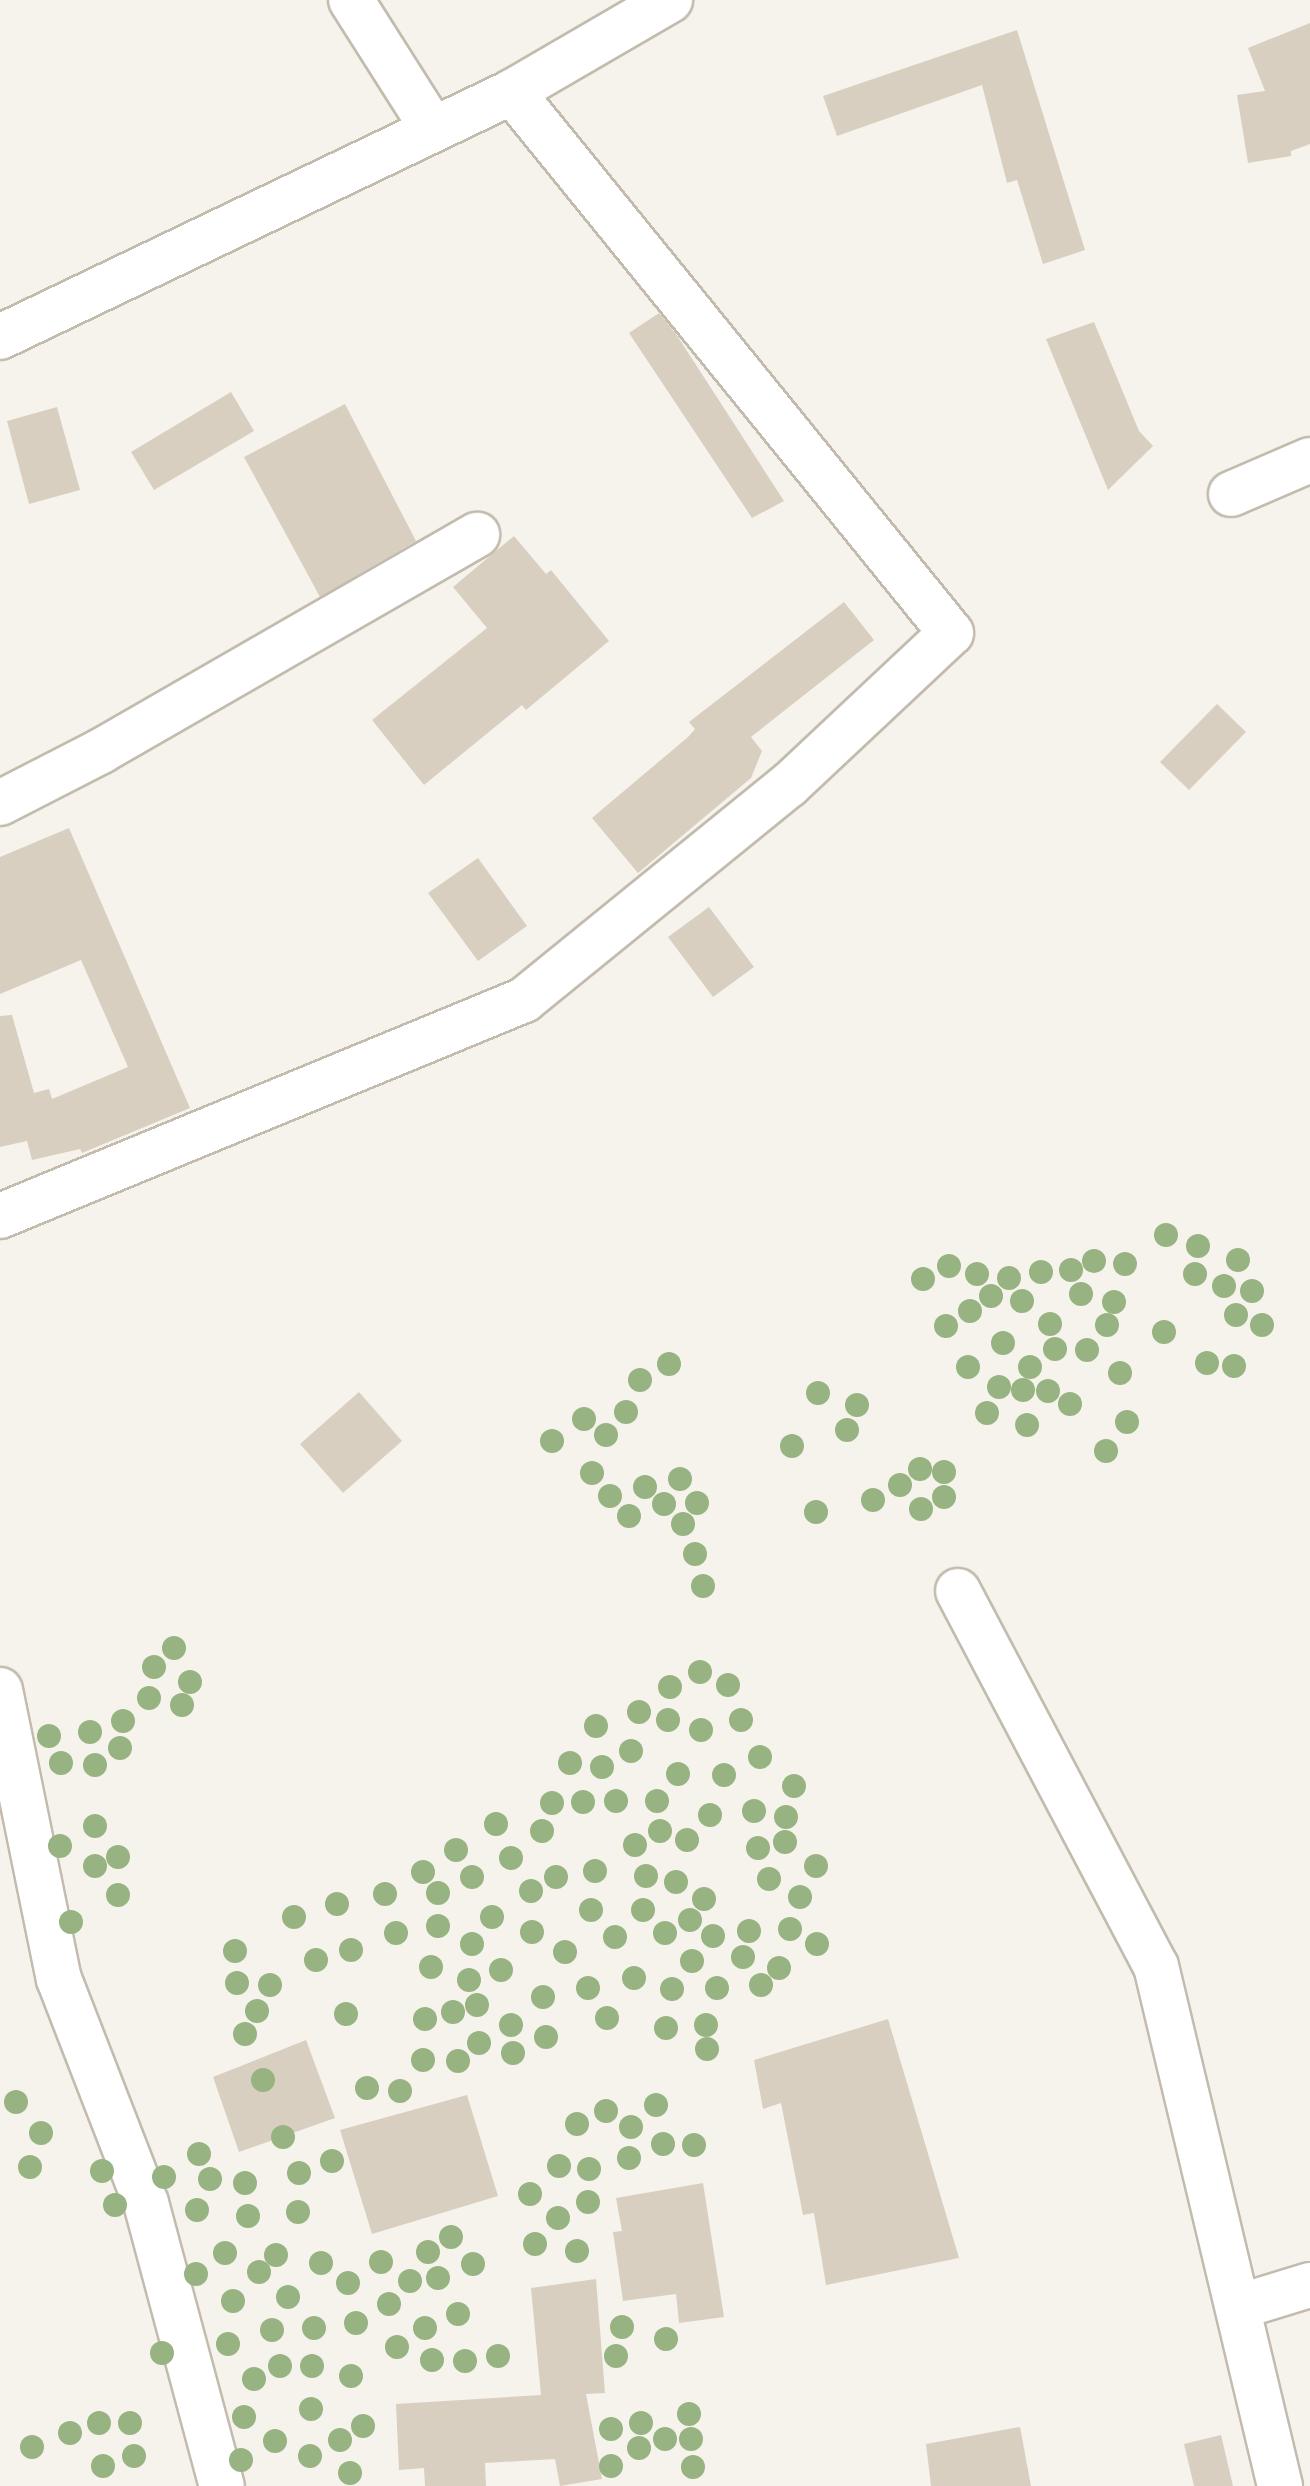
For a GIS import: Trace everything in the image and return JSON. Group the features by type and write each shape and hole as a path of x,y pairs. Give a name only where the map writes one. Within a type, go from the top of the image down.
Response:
{"street":[{"path":"351,0 433,129"},
{"path":"0,337 512,92 670,0"},
{"path":"0,1216 524,1000 789,785 951,633 512,92"},
{"path":"1231,494 1310,460"},
{"path":"0,803 101,751 477,535"},
{"path":"958,1591 1156,1966 1280,2486"},
{"path":"0,1690 59,1979 146,2203 222,2486"},
{"path":"1238,2307 1310,2285"}],"building":[{"path":"1310,23 1310,144 1291,151 1291,156 1248,163 1237,95 1265,91 1248,48"},
{"path":"1017,30 1085,250 1043,264 1017,180 1007,183 982,85 837,136 823,96"},
{"path":"659,313 676,334 784,501 752,518 629,333"},
{"path":"1094,322 1139,431 1153,446 1108,490 1046,339"},
{"path":"231,392 254,431 154,490 131,452"},
{"path":"345,404 416,541 320,597 244,457"},
{"path":"57,407 80,490 29,504 7,421"},
{"path":"514,536 546,574 551,570 609,641 526,710 522,705 424,785 372,720 487,628 453,587"},
{"path":"844,602 874,640 751,737 762,751 751,778 638,873 592,818 688,737 695,729 689,722"},
{"path":"1217,704 1246,732 1189,790 1160,762"},
{"path":"69,828 190,1108 82,1153 80,1149 32,1160 27,1141 0,1147 0,1016 12,1015 34,1093 49,1089 52,1099 128,1067 81,960 0,994 0,857"},
{"path":"478,858 527,926 478,961 428,893"},
{"path":"709,907 754,967 713,997 668,937"},
{"path":"359,1392 402,1441 343,1493 300,1444"},
{"path":"888,2019 959,2258 826,2285 814,2213 803,2215 781,2103 763,2109 754,2060"},
{"path":"306,2040 335,2118 239,2152 213,2077"},
{"path":"467,2095 498,2196 372,2234 340,2130"},
{"path":"703,2183 724,2317 679,2323 676,2294 623,2301 613,2232 622,2231 616,2198"},
{"path":"596,2279 605,2393 586,2394 602,2479 560,2486 555,2459 485,2463 486,2486 425,2486 424,2468 399,2470 396,2404 541,2395 531,2288"},
{"path":"1020,2427 1031,2486 931,2486 926,2444"},
{"path":"1221,2435 1233,2486 1194,2486 1184,2444"}]}
